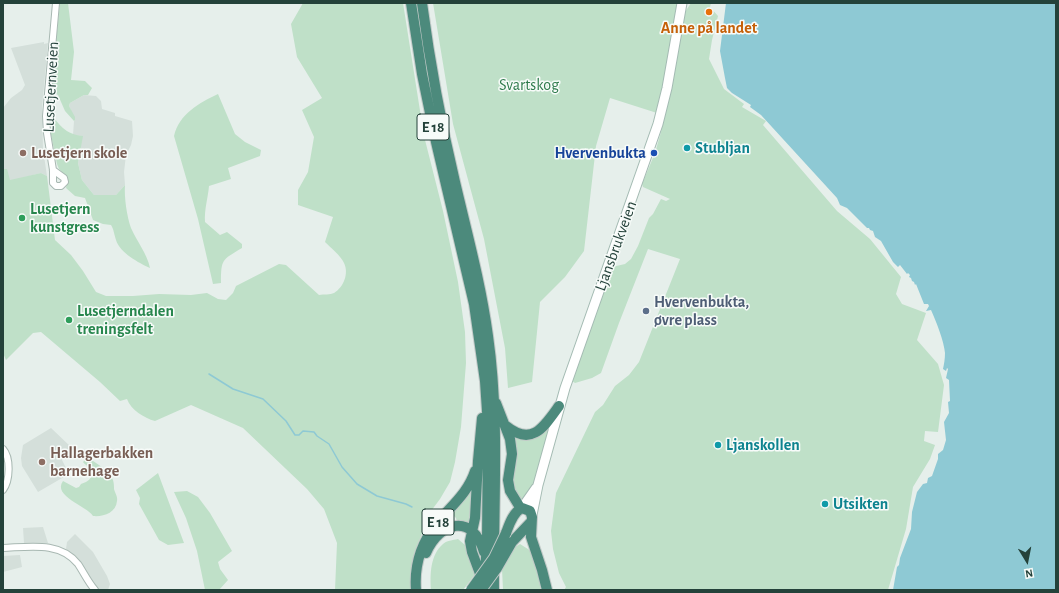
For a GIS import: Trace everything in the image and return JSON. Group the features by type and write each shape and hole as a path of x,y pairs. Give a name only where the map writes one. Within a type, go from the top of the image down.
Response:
{"highway":[{"name":"E 18","path":"411,3 422,74 434,135 474,304 487,401 487,541 483,588"},
{"name":"E 18","path":"422,3 446,140 483,302 490,350 494,398 495,453 494,590"},
{"name":"E 18","path":"482,366 481,428 475,518 471,547 483,588"},
{"name":"E 18","path":"494,398 506,426 511,447 511,462 508,480 510,491 519,510 515,520 522,526 530,521 528,509 519,510"},
{"path":"506,426 512,431 524,436 534,434 539,431 559,406"},
{"name":"E 18","path":"416,590 415,573 422,545 437,523 466,490 478,461"},
{"path":"483,588 496,568 519,510"},
{"path":"471,590 509,538 530,521"},
{"path":"530,521 531,537 547,590"},
{"name":"E 18","path":"422,590 422,565 427,551 442,531 455,526 463,526 472,531 481,542 485,557"}],"main road":[{"name":"Ljansbrukveien","path":"530,521 538,485 568,378 658,124 667,88 682,3"},
{"name":"Ljansbrukveien","path":"519,510 538,485"}],"street":[{"name":"Lusetjernveien","path":"53,170 46,116 56,3"},
{"path":"3,449 6,454 5,467 8,483 3,490"},
{"path":"3,548 46,547 62,552 78,564 95,590"}],"shaded area":[{"path":"44,42 44,44 48,43 42,107 43,149 47,176 41,173 3,183 3,108 11,98 22,90 25,85 11,48"},
{"path":"84,95 96,96 101,101 102,109 115,113 115,116 132,121 133,136 131,145 126,155 124,172 125,185 116,195 94,195 82,180 78,163 82,136 73,135 75,120 69,106 70,103"},
{"name":"Hallagerbakken barnehage","path":"51,428 71,447 59,454 69,474 38,492 22,466 21,458 23,445"},
{"path":"43,527 48,543 24,543 23,528"},
{"path":"75,534 93,552 107,576 110,584 108,590 100,590 97,588 79,561 66,549 67,542"},
{"path":"20,555 22,567 3,572 3,556"}],"green space":[{"path":"60,3 68,3 74,52 71,80 85,81 92,88 88,95 84,95 70,103 69,106 75,117 74,121 65,111 58,95 51,89"},
{"path":"303,3 403,3 424,136 443,211 458,282 465,332 466,363 461,427 450,482 431,511 415,551 411,569 410,590 335,590 337,543 324,509 307,489 243,428 191,405 155,421 147,418 138,413 127,399 120,401 41,332 33,333 6,360 3,353 3,169 7,169 10,180 41,173 47,176 55,240 71,255 96,292 106,296 159,294 191,295 207,293 218,299 226,300 233,293 236,286 279,264 286,265 319,295 332,294 338,290 345,280 346,271 344,263 325,242 333,217 298,205 298,190 308,172 314,137 302,110 322,98 297,57 291,24"},
{"name":"Svartskog","path":"433,3 677,3 665,83 657,113 610,98 596,146 584,251 565,277 540,302 532,382 508,388 505,348 484,239 453,124"},
{"path":"691,3 711,3 710,7 718,16 709,59 724,89 744,104 742,107 766,121 763,125 837,211 870,239 901,277 896,294 902,304 926,313 917,340 938,364 944,385 938,432 925,431 924,441 935,445 930,459 913,487 906,529 888,590 564,590 566,587 559,573 553,549 551,531 556,493 595,412 603,405 615,386 629,375 639,362 680,259 648,249 601,373 592,378 575,383 572,381 612,267 625,264 631,259 649,218 653,214 661,199 666,201 670,199 643,187 642,184 655,153 661,132 685,12"},
{"path":"218,94 235,134 245,142 261,150 260,156 228,168 231,179 209,186 205,222 220,235 227,232 242,244 242,248 230,255 224,261 221,269 221,283 213,284 198,219 174,136 180,121 185,115 197,105"},
{"path":"49,111 56,121 67,131 83,136 78,163 82,180 94,195 116,195 125,185 125,201 131,228 147,257 150,268 135,260 121,249 118,245 111,225 93,220 85,198 75,196 66,188 68,178 59,169 57,164 49,125"},
{"path":"551,424 536,480 523,503 512,491 512,435"},
{"path":"90,459 109,474 113,481 117,498 114,509 101,516 93,516 90,512 66,496 62,491 61,486 63,481 76,488 90,479 92,474 89,467 83,462"},
{"path":"158,473 184,543 168,545 159,540 139,504 140,498 136,490"},
{"path":"473,482 472,527 457,523 456,518 450,512"},
{"path":"187,491 198,497 210,513 232,551 218,562 220,569 228,580 219,590 205,590 197,551 186,518 174,492"},
{"path":"458,539 465,545 476,573 463,590 431,590 433,559 444,543"},
{"path":"520,544 531,551 536,562 541,590 503,590 502,569 515,547"}],"water":[{"path":"726,3 1056,3 1056,590 893,590 897,567 911,529 912,512 917,492 923,484 927,483 928,478 932,476 938,459 938,454 943,450 946,440 944,422 949,413 948,402 950,401 949,380 946,378 948,369 947,368 946,371 943,369 945,353 943,343 931,310 926,311 929,306 928,304 924,304 916,284 915,285 909,277 910,275 908,273 907,274 900,265 898,267 893,262 881,241 875,237 873,231 867,228 847,208 840,205 837,198 761,115 750,107 751,105 727,88 720,51"}],"waterway":[{"path":"209,374 233,389 263,399 286,421 295,435 299,435 303,431 314,432 317,436 329,444 342,467 357,484 377,496 412,507"}],"place":[{"name":"Anne på landet","path":"709,12"},
{"name":"Stubljan","path":"687,148"},
{"name":"Lusetjern skole","path":"23,153"},
{"name":"Hvervenbukta","path":"654,153"},
{"name":"Lusetjern kunstgress","path":"22,218"},
{"name":"Hvervenbukta, øvre plass","path":"646,311"},
{"name":"Lusetjerndalen treningsfelt","path":"69,320"},
{"name":"Ljanskollen","path":"718,445"},
{"name":"Hallagerbakken barnehage","path":"42,462"},
{"name":"Utsikten","path":"825,504"}]}
